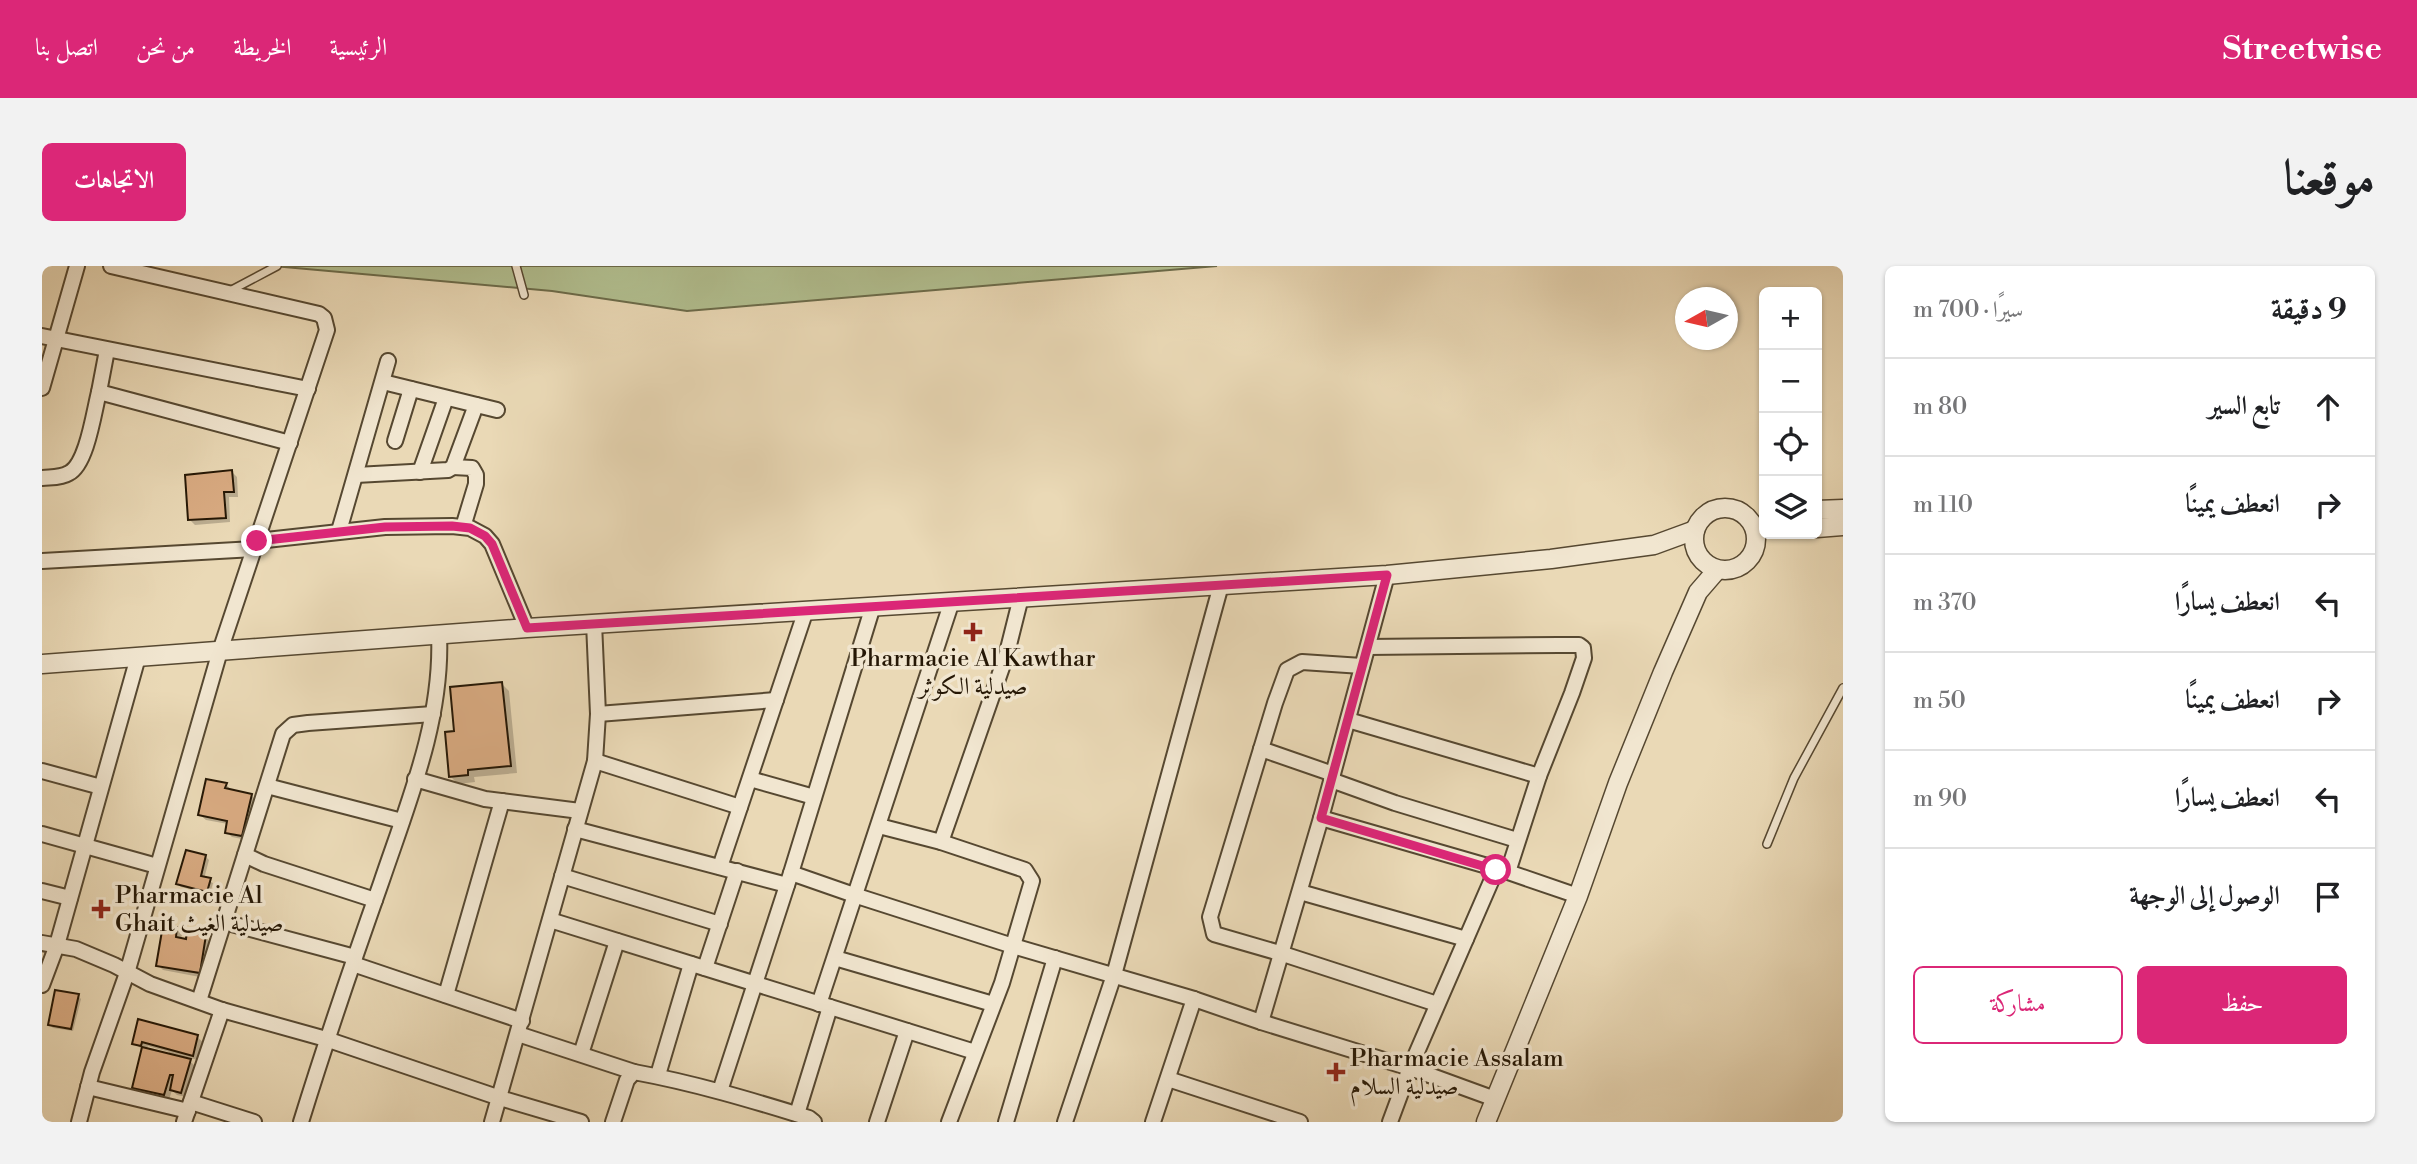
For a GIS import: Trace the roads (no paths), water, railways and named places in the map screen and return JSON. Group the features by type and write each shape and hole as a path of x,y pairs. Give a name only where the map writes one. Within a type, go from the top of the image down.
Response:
{"street":[{"path":"42,388 49,338 77,266"},
{"path":"79,1122 88,1087 127,973 220,651 327,330 324,318 319,314 111,266"},
{"path":"49,338 308,389"},
{"path":"42,478 67,475 76,468 84,451 107,350"},
{"path":"340,531 388,361"},
{"path":"383,382 497,410"},
{"path":"395,441 411,389"},
{"path":"99,392 290,443"},
{"path":"420,472 446,398"},
{"path":"453,467 476,405"},
{"path":"356,475 448,470 453,467 472,468 476,475 476,484 463,527"},
{"path":"42,664 594,623 1387,575 1551,559 1654,545 1695,530 1708,513 1718,509 1759,511"},
{"path":"1822,510 1843,509"},
{"path":"1739,511 1759,531"},
{"path":"1822,528 1843,526"},
{"path":"42,561 256,545 340,531 385,527 463,527 485,536 492,544 527,628"},
{"path":"1695,530 1698,592"},
{"path":"1696,551 1702,561 1717,570 1727,571 1746,563 1760,539"},
{"path":"1654,545 1696,551"},
{"path":"1486,1122 1578,896 1623,771 1698,592 1717,570"},
{"path":"1261,1022 1283,954 1387,575"},
{"path":"1065,1122 1114,975 1221,585"},
{"path":"941,842 1007,653 1021,597"},
{"path":"797,1114 835,958 952,601"},
{"path":"720,1091 873,606"},
{"path":"720,867 806,610"},
{"path":"492,1122 595,761 598,714 594,623"},
{"path":"302,1122 326,1039 415,779 433,714 440,675 439,634"},
{"path":"1368,647 1579,645 1583,648 1584,658 1538,776 1517,840 1466,939 1410,1068 1390,1122"},
{"path":"42,985 49,944 70,898 138,657"},
{"path":"1363,666 1302,662 1287,670 1210,916 1214,934 1437,1004"},
{"path":"598,714 776,700"},
{"path":"199,1001 283,734 293,725 433,714"},
{"path":"1348,720 1538,776"},
{"path":"1261,749 1395,803 1517,840"},
{"path":"595,761 740,807"},
{"path":"42,771 101,787"},
{"path":"415,779 485,799 580,811"},
{"path":"750,779 814,797"},
{"path":"267,786 402,821"},
{"path":"446,995 502,801"},
{"path":"1321,818 1578,896"},
{"path":"879,826 941,842 1025,870 1032,881 1002,983 949,1122"},
{"path":"575,829 737,872 789,879 857,896 1013,946 1194,999 1410,1068 1495,1099"},
{"path":"42,834 157,866"},
{"path":"245,855 264,864 375,900"},
{"path":"658,1075 698,966 720,924 737,872"},
{"path":"562,876 720,924"},
{"path":"42,891 70,898"},
{"path":"1300,892 1466,939"},
{"path":"550,920 975,1052"},
{"path":"224,922 354,960 446,995 581,1054 634,1072 658,1075 720,1091 797,1114 814,1122"},
{"path":"581,1054 617,941"},
{"path":"49,944 93,956 150,984 222,1010 326,1039 500,1098 581,1122"},
{"path":"835,958 993,1004"},
{"path":"1006,1122 1055,958"},
{"path":"1153,1122 1194,999"},
{"path":"188,1112 222,1010"},
{"path":"877,1122 907,1031"},
{"path":"613,1122 627,1080 634,1072"},
{"path":"1168,1079 1300,1122"},
{"path":"88,1087 188,1112 254,1122"}],"lane":[{"path":"226,293 277,266"},
{"path":"516,266 524,295"},
{"path":"1767,844 1794,778 1843,688"}],"place":[{"name":"Pharmacie Al Kawthar صيدلية الكوثر","path":"973,632"},
{"name":"Pharmacie Al Ghait صيدلية الغيث","path":"101,909"},
{"name":"Pharmacie Assalam صيدلية السلام","path":"1336,1072"}]}
